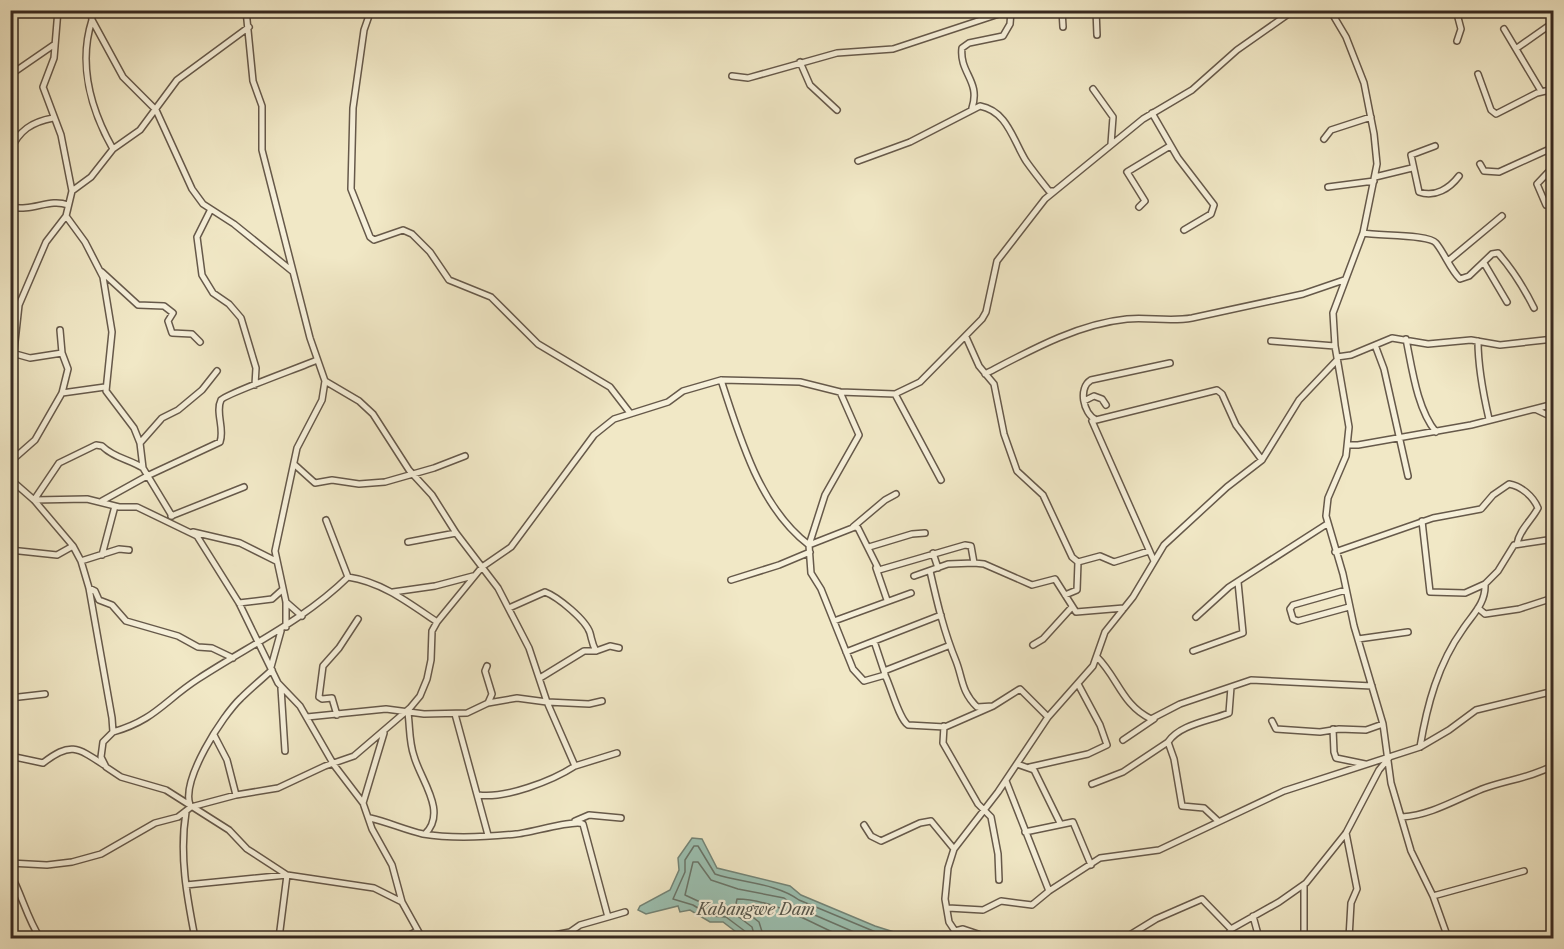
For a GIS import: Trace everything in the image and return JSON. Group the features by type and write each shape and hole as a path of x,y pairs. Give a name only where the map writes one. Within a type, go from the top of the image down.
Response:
{"street":[{"path":"10,387 19,305 46,242 66,216 72,191 61,135 43,87 54,58 58,10"},
{"path":"91,10 92,20 87,48 89,92 98,121 112,149"},
{"path":"191,807 187,797 191,781 214,735 240,698 272,668 284,629 286,602 276,561 276,542 296,469 300,441 319,406 325,381 293,272 262,150 262,106 253,81 246,10"},
{"path":"371,10 364,30 353,108 351,185 370,237 374,240 403,230 412,234 436,259 449,280 491,297 538,344 610,387 630,413"},
{"path":"1062,10 1063,27"},
{"path":"1096,10 1097,35"},
{"path":"10,863 32,866 72,862 101,854 126,842 146,827 186,812 191,807 236,795 278,788 325,766 334,765 354,756 415,703 427,679 431,660 432,631 437,622 482,567 507,551 519,539 545,501 602,428 614,418 668,402 683,391 721,380 800,382 840,392 895,394 920,382 966,337 986,312 997,261 1039,206 1054,191 1152,113 1192,90 1237,50 1294,10"},
{"path":"1330,10 1358,62 1371,117 1377,156 1363,233 1333,313 1335,346 1348,417 1348,445 1344,464 1328,498 1327,524 1383,724 1391,783 1411,851 1433,896 1448,939"},
{"path":"1456,10 1461,29 1457,41"},
{"path":"732,76 748,78 837,53 893,50 1011,11 1010,24 1003,36 969,43 963,48 963,65 975,89 972,108"},
{"path":"92,20 123,77 134,85 156,110 192,189 210,211 234,224 293,272"},
{"path":"1518,48 1554,22"},
{"path":"72,191 91,177 112,149 140,130 177,81 249,27"},
{"path":"1504,28 1518,48 1541,91"},
{"path":"10,75 55,44"},
{"path":"800,62 810,85 837,110"},
{"path":"1478,74 1492,113 1500,113 1541,91 1554,89"},
{"path":"1093,89 1113,117 1111,144"},
{"path":"858,161 910,142 972,108 980,106 995,111 1005,121 1028,164 1049,191 1054,191"},
{"path":"1152,113 1170,146 1214,205 1211,214 1184,230"},
{"path":"1324,139 1331,130 1371,117"},
{"path":"10,151 16,138 28,126 53,118"},
{"path":"1139,207 1145,201 1127,172 1170,146"},
{"path":"1435,146 1411,155 1412,168 1421,194 1448,189 1459,176"},
{"path":"1480,164 1484,171 1499,172 1554,147"},
{"path":"1546,205 1537,184 1554,166"},
{"path":"1328,187 1374,179 1412,168"},
{"path":"10,207 29,209 57,201 68,205"},
{"path":"210,211 196,237 202,275 213,293 237,311 243,321 255,368 255,385"},
{"path":"66,216 101,271 138,305 164,306 173,313 168,321 172,333 192,334 200,342"},
{"path":"1448,261 1502,216"},
{"path":"1363,233 1389,237 1428,237 1437,243 1460,279 1469,276 1492,254 1500,255 1507,268 1518,275 1534,308"},
{"path":"1484,263 1507,302"},
{"path":"101,271 111,332 105,387 110,399 130,422 140,443 143,468 172,516"},
{"path":"985,374 1073,332 1102,323 1129,319 1174,321 1192,318 1310,292 1344,280"},
{"path":"10,462 35,440 62,393 68,373 62,353 60,330"},
{"path":"966,337 985,374 994,384 999,397 1004,434 1017,471 1043,495 1072,558 1078,562 1100,556 1114,561 1149,551"},
{"path":"990,939 963,929 954,931 949,922 945,889 954,849 1006,781 1048,717 1078,684 1097,657 1105,632 1173,536 1262,460 1299,400 1337,358 1352,355 1392,338 1428,344 1450,340 1500,345 1554,339"},
{"path":"1406,339 1418,390 1428,420 1436,432"},
{"path":"1271,341 1335,346"},
{"path":"1478,341 1478,372 1485,392 1489,419"},
{"path":"1375,345 1384,369 1407,476"},
{"path":"12,353 30,358 62,353"},
{"path":"100,501 220,442 222,435 219,408 222,399 229,394 317,360"},
{"path":"1096,420 1088,413 1084,402 1083,388 1091,380 1170,363"},
{"path":"140,443 162,418 178,410 202,390 217,371"},
{"path":"721,380 756,476 780,512 809,548"},
{"path":"325,381 359,401 373,414 412,474 432,495 509,608 575,766"},
{"path":"62,393 105,387"},
{"path":"1154,561 1092,421 1216,390 1222,394 1236,425 1262,460"},
{"path":"840,392 842,401 859,430 859,435 825,495 809,548 811,573 821,589 853,669 861,680 885,673 948,646"},
{"path":"895,394 941,480"},
{"path":"1084,402 1094,396 1102,399 1106,405"},
{"path":"1348,445 1436,432 1554,404"},
{"path":"1536,410 1554,418"},
{"path":"34,500 59,463 96,445 143,468"},
{"path":"296,469 315,483 332,480 359,484 385,482 465,456"},
{"path":"10,479 34,500 73,546 81,561 89,588 113,732"},
{"path":"1335,552 1422,521 1478,510 1509,484 1517,486 1536,501 1538,508 1521,533 1517,544"},
{"path":"164,519 244,487"},
{"path":"731,580 779,565 853,527 885,500 896,494"},
{"path":"34,500 87,499 115,506 137,507 191,532 240,543 276,561"},
{"path":"102,555 115,506"},
{"path":"326,520 348,578"},
{"path":"1422,521 1430,592 1465,592 1485,584 1498,570 1512,547 1517,544 1554,539"},
{"path":"1196,616 1225,590 1327,524"},
{"path":"853,527 858,528 868,547 887,600"},
{"path":"191,532 202,544 239,603 281,688 285,751"},
{"path":"408,542 456,533"},
{"path":"868,547 912,534 925,533"},
{"path":"10,550 57,555 73,546"},
{"path":"876,567 882,570 933,553 970,546 974,563"},
{"path":"81,561 119,549 129,550"},
{"path":"933,553 938,568"},
{"path":"1065,595 1077,590 1079,586 1078,562"},
{"path":"914,576 948,564 984,564 1028,584 1039,585 1055,579 1076,612 1124,608"},
{"path":"930,571 948,646 956,660 961,684 971,702 977,707 993,706"},
{"path":"393,592 435,586 474,576"},
{"path":"106,766 101,749 106,737 113,732 148,719 189,685 284,629 348,578 365,580 393,592 437,622"},
{"path":"1193,651 1243,633 1238,582"},
{"path":"1420,747 1442,665 1458,636 1484,598 1485,584"},
{"path":"89,588 95,591 99,600 111,605 126,621 178,636 198,647 212,648 233,658"},
{"path":"239,603 272,599 282,590"},
{"path":"1346,590 1293,605 1290,609 1293,619 1298,621 1349,607"},
{"path":"509,608 541,592 549,594 570,608 589,631 590,641 596,651"},
{"path":"834,621 911,593"},
{"path":"1478,608 1485,614 1519,609 1553,598"},
{"path":"286,602 302,616"},
{"path":"1033,645 1043,639 1072,607"},
{"path":"846,652 941,615"},
{"path":"337,715 332,698 319,697 320,671 358,619"},
{"path":"1358,639 1408,632"},
{"path":"874,641 896,699 900,718 905,724 944,726 993,706 1020,689 1048,717"},
{"path":"540,678 581,653 610,646 619,648"},
{"path":"1097,657 1114,677 1121,694 1129,704 1147,717 1154,719"},
{"path":"487,666 485,671 492,694 488,703"},
{"path":"1123,740 1173,707 1251,680 1372,686"},
{"path":"1017,764 1030,767 1088,754 1107,746 1100,725 1078,684"},
{"path":"1092,784 1123,772 1167,742 1174,734 1229,713 1231,687"},
{"path":"281,688 300,705 334,765 363,803 372,829 392,865 402,902 422,939"},
{"path":"948,908 978,911 1008,901 1028,906 1100,858 1152,852 1203,831 1218,821 1284,791 1420,747 1449,730 1476,710 1554,691"},
{"path":"10,698 45,694"},
{"path":"307,717 386,709 406,713 455,714 474,711 488,703 517,698 589,704 602,701"},
{"path":"406,713 414,757 428,784 434,815 425,834"},
{"path":"455,714 488,836"},
{"path":"1272,721 1276,729 1313,732 1333,729 1371,729 1383,724"},
{"path":"944,726 944,742 972,794 991,817 999,880"},
{"path":"1333,729 1336,758 1365,764"},
{"path":"363,803 384,732"},
{"path":"214,735 227,760 236,795"},
{"path":"1167,742 1174,759 1182,806 1204,808 1218,821"},
{"path":"10,756 43,763 63,749 72,748 130,781 166,790 229,830 247,849 286,875"},
{"path":"478,795 497,795 531,785 556,777 575,766 617,753"},
{"path":"1227,939 1231,929 1304,885 1346,833 1379,770 1389,758"},
{"path":"1402,818 1434,811 1481,790 1525,778 1554,765"},
{"path":"1030,767 1060,823"},
{"path":"1006,781 1049,891"},
{"path":"186,812 183,850 195,939"},
{"path":"370,818 425,834 488,836 556,828 589,815 621,818"},
{"path":"573,821 583,824 608,917"},
{"path":"864,825 871,836 881,841 920,823 931,821 954,849"},
{"path":"1025,832 1073,822 1091,865"},
{"path":"1346,833 1357,889 1351,903 1349,939"},
{"path":"1433,896 1524,871"},
{"path":"10,873 24,899 30,921 40,939"},
{"path":"279,939 286,875"},
{"path":"186,885 286,875 374,888 402,902"},
{"path":"1304,885 1304,939"},
{"path":"1125,939 1156,919 1202,899 1231,929"},
{"path":"539,939 570,932 580,925 626,912"},
{"path":"1254,916 1260,939"},
{"path":"404,939 417,931"}],"water":[{"name":"Kabangwe Dam","path":"692,838 702,839 717,868 790,886 801,895 875,926 913,938 744,938 723,922 710,922 690,910 680,912 678,906 646,914 638,910 640,906 670,890 679,870 678,858"}],"waterway":[{"path":"960,932 964,938"}]}
